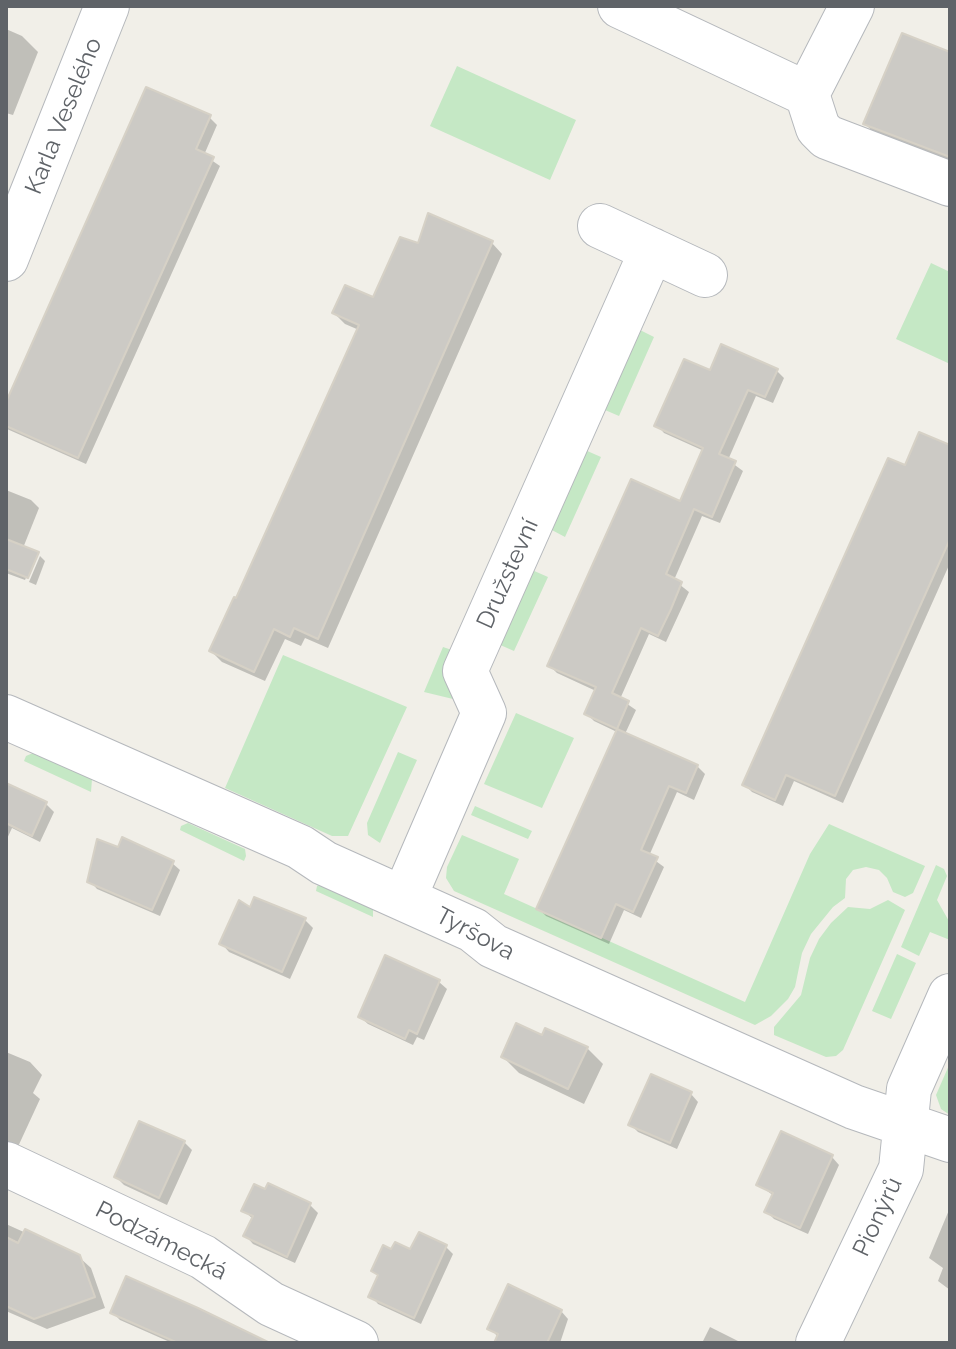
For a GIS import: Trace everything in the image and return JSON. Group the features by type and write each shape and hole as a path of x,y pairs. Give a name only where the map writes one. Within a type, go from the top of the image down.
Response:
{"street":[{"name":"Karla Veselého","path":"11,235 107,6"},
{"path":"620,6 807,94"},
{"path":"850,6 807,94 818,128 827,137 950,184"},
{"path":"600,226 705,275"},
{"name":"Družstevní","path":"404,898 484,713 465,671 652,250"},
{"name":"Tyršova","path":"6,717 300,847 324,863 473,930 493,946 854,1107 950,1140"},
{"name":"Pionýrů","path":"818,1343 901,1169 909,1089 950,996"},
{"name":"Podzámecká","path":"6,1164 203,1257 271,1304 356,1343"}],"green space":[{"path":"457,66 576,120 550,180 430,126"},
{"path":"931,263 950,272 950,364 896,339"},
{"path":"640,330 654,337 619,416 605,410"},
{"path":"585,450 601,457 565,537 550,529"},
{"path":"532,570 548,577 514,651 498,644"},
{"path":"443,647 452,650 455,656 444,678 455,696 453,699 424,692"},
{"path":"283,655 407,707 348,836 332,836 225,788"},
{"path":"516,713 574,738 542,808 484,784"},
{"path":"398,752 417,760 380,843 368,835 367,823"},
{"path":"33,753 92,779 91,792 24,761 26,756"},
{"path":"475,806 532,831 528,839 471,815"},
{"path":"188,823 245,849 244,861 180,830"},
{"path":"829,824 925,866 913,893 905,897 893,892 887,878 879,870 866,867 853,870 846,879 845,898 833,907 811,934 802,953 795,987 788,999 771,1016 755,1025 454,891 446,878 447,867 462,835 519,859 504,894 745,1002 810,854"},
{"path":"936,865 944,869 947,876 937,900 950,923 950,940 930,932 919,956 901,947"},
{"path":"323,883 373,906 373,917 316,891 317,886"},
{"path":"888,900 905,910 843,1050 836,1056 826,1057 774,1035 774,1027 801,995 810,958 831,923 848,907 870,909"},
{"path":"897,954 916,963 891,1019 872,1011"},
{"path":"950,1063 950,1115 941,1109 936,1095"}],"building":[{"path":"902,33 950,52 950,157 863,124"},
{"path":"146,87 211,115 196,149 214,157 78,458 6,426 6,402"},
{"path":"428,213 493,241 318,639 294,628 290,637 274,629 254,672 209,651 359,325 332,313 345,285 373,297 400,237 418,243"},
{"path":"721,344 778,369 765,397 748,390 719,454 736,461 712,517 694,509 666,574 682,582 671,609 658,636 641,628 612,693 629,701 617,729 584,714 596,687 547,666 631,479 680,501 703,448 654,426 684,359 710,370"},
{"path":"919,432 950,445 950,539 835,796 786,775 775,800 742,785 888,458 905,465"},
{"path":"6,539 39,552 28,578 6,569"},
{"path":"617,729 698,765 686,793 669,786 641,850 658,857 633,912 616,904 601,938 536,909"},
{"path":"6,783 47,802 32,836 6,823"},
{"path":"122,837 174,861 152,910 87,882 97,839 118,847"},
{"path":"254,897 306,918 282,972 219,944 239,900 250,907"},
{"path":"385,955 440,980 417,1034 409,1030 405,1039 358,1017"},
{"path":"516,1023 542,1035 545,1028 588,1047 568,1089 501,1057"},
{"path":"651,1074 692,1092 670,1143 628,1125"},
{"path":"139,1121 185,1141 159,1198 114,1177"},
{"path":"781,1131 833,1155 800,1228 764,1212 773,1193 756,1185"},
{"path":"268,1183 311,1203 287,1257 243,1236 253,1216 241,1211 254,1184 265,1189"},
{"path":"25,1229 80,1255 95,1297 34,1319 6,1306 6,1237 18,1243"},
{"path":"419,1232 447,1245 414,1318 368,1297 378,1275 371,1271 383,1245 391,1249 395,1242 410,1249"},
{"path":"126,1276 270,1343 178,1343 110,1313"},
{"path":"508,1284 562,1310 547,1343 494,1343 498,1334 487,1329"}]}
